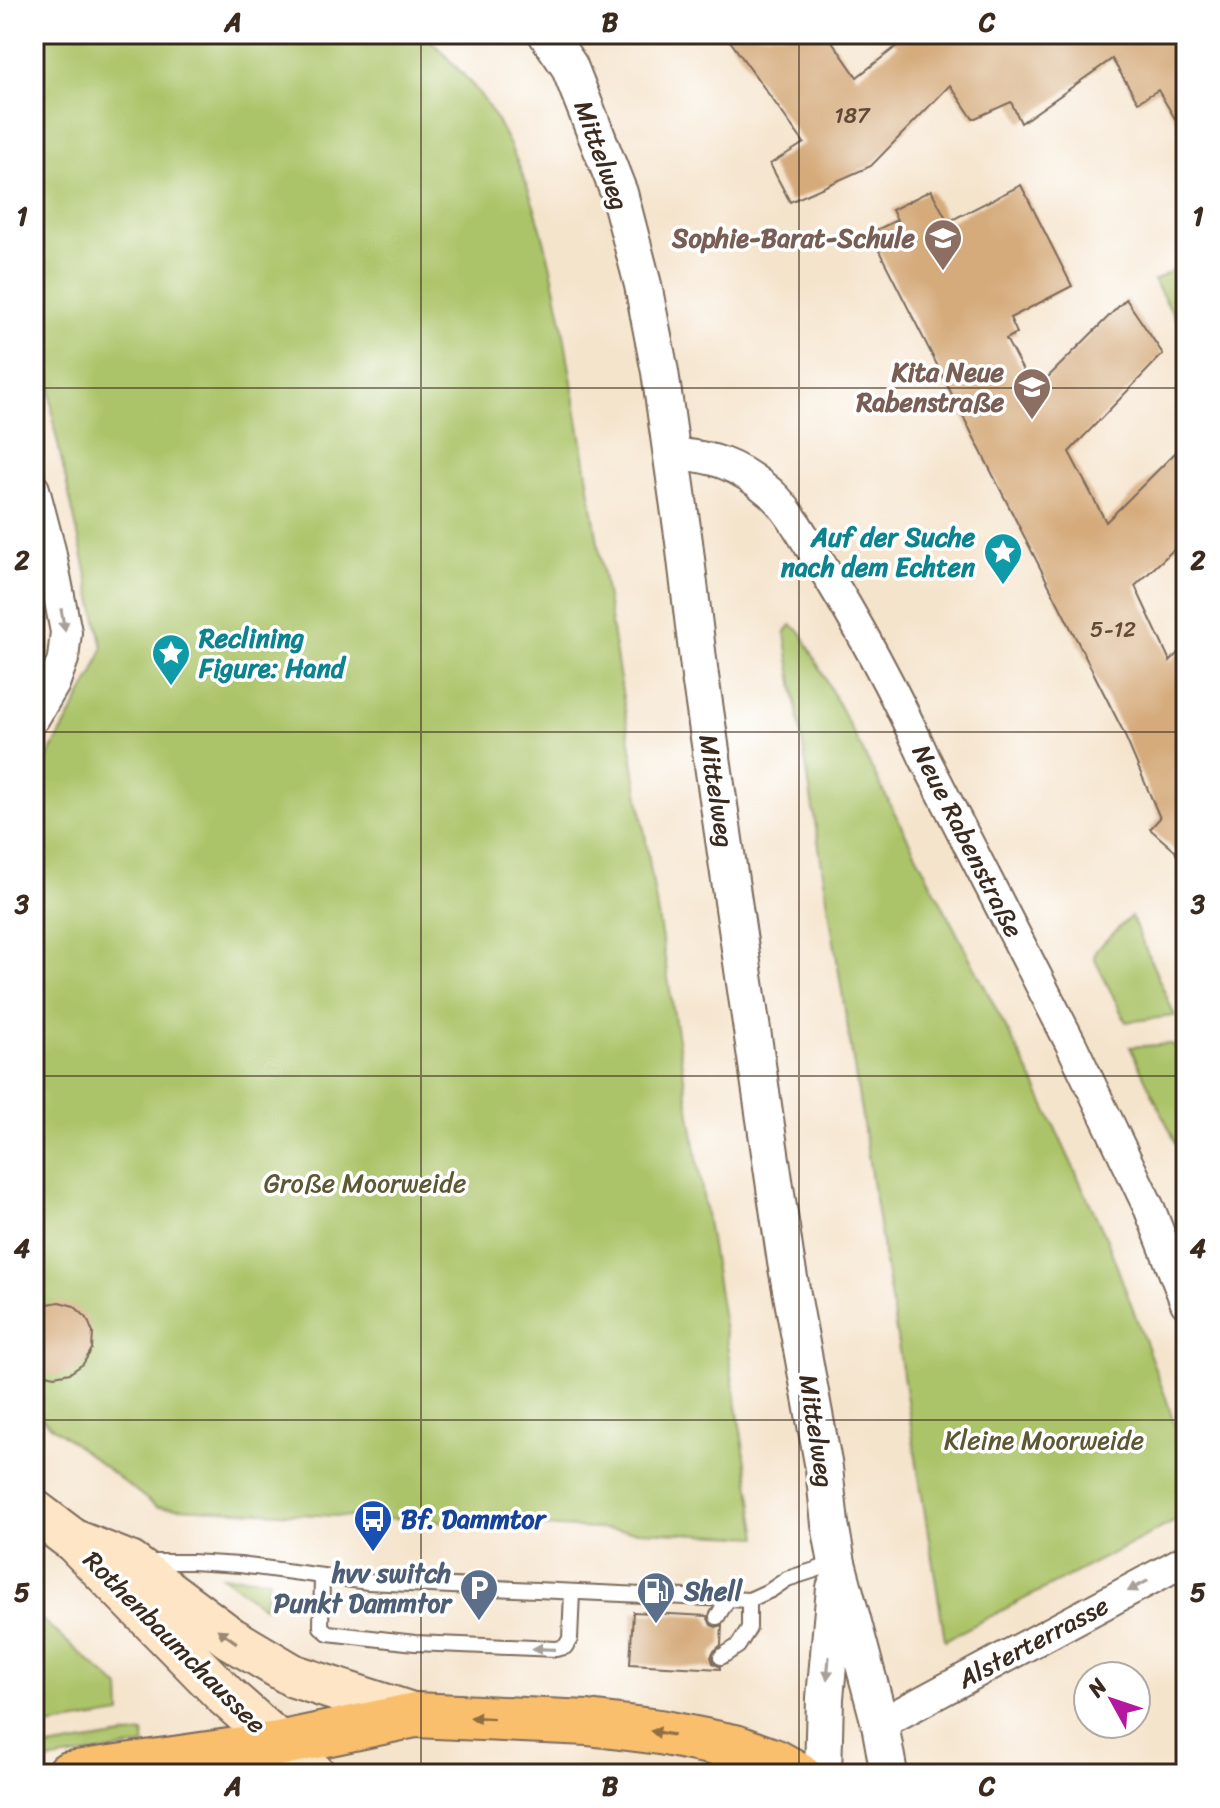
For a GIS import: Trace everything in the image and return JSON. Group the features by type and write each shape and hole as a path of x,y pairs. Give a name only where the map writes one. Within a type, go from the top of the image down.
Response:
{"main road":[{"name":"Rothenbaumchaussee","path":"34,1511 74,1541 201,1672 311,1765"},
{"name":"Rothenbaumchaussee","path":"74,1541 130,1563 230,1638 294,1676 415,1715"},
{"path":"69,1774 160,1766 311,1765 415,1715 588,1723 660,1732 735,1747 798,1774"}],"street":[{"name":"Mittelweg","path":"547,34 569,66 619,193 643,285 660,372 700,676 786,1262 822,1453 837,1563 880,1724 889,1774"},
{"name":"Neue Rabenstraße","path":"671,453 723,461 773,495 788,513 844,601 1071,1044 1150,1210 1186,1303"},
{"path":"34,489 66,632 63,659 54,684 34,718"},
{"name":"Alsterterrasse","path":"880,1724 1186,1560"},
{"name":"Mittelweg","path":"823,1774 825,1698 837,1563"}],"lane":[{"path":"130,1563 240,1565 368,1582 749,1600 787,1579 837,1563"},
{"path":"322,1577 321,1627 328,1633 415,1643 565,1647 570,1639 572,1592"},
{"path":"636,1612 637,1595"},
{"path":"717,1617 728,1599"},
{"path":"721,1657 738,1646 749,1628 749,1600"},
{"path":"231,1774 311,1765"}],"green space":[{"name":"Große Moorweide","path":"34,34 425,34 480,94 507,140 525,179 538,220 559,304 758,1537 157,1507 34,1413 34,783 93,674 103,648 54,426 34,226"},
{"path":"1186,262 1186,336 1154,281"},
{"name":"Kleine Moorweide","path":"791,625 801,632 1033,1080 1107,1240 1186,1459 1186,1513 1183,1517 945,1640 785,633"},
{"path":"1131,916 1175,1016 1126,1022 1094,958 1096,950"},
{"path":"1171,1044 1186,1057 1186,1164 1130,1047"},
{"path":"222,1576 269,1579 264,1607"},
{"path":"34,1613 120,1688 121,1714 34,1728"},
{"path":"143,1733 145,1745 34,1763 34,1750"}],"building":[{"path":"725,34 827,34 857,77 897,46 888,34 1186,34 1186,137 1158,90 1138,102 1112,59 1021,123 1011,102 973,119 950,85 871,166 790,202 770,164 804,143"},
{"path":"1021,185 1072,286 1010,318 1017,333 1006,339 1034,391 1126,299 1163,354 1069,452 1106,522 1186,442 1186,538 1135,586 1170,661 1186,645 1186,877 1175,851 1150,829 1160,818 1122,729 870,233 897,220 892,210 931,190 948,222"},
{"path":"59,1302 74,1306 87,1318 93,1333 92,1349 83,1364 70,1373 54,1376 34,1370 34,1310"},
{"path":"633,1612 707,1616 711,1625 722,1625 721,1645 711,1657 720,1669 630,1664"}],"place":[{"name":"Sophie-Barat-Schule","path":"943,272"},
{"name":"Kita Neue Rabenstraße","path":"1032,421"},
{"name":"Auf der Suche nach dem Echten","path":"1003,586"},
{"name":"Reclining Figure: Hand","path":"171,687"},
{"name":"Bf. Dammtor","path":"373,1553"},
{"name":"hvv switch Punkt Dammtor","path":"479,1622"},
{"name":"Shell","path":"656,1625"}]}
